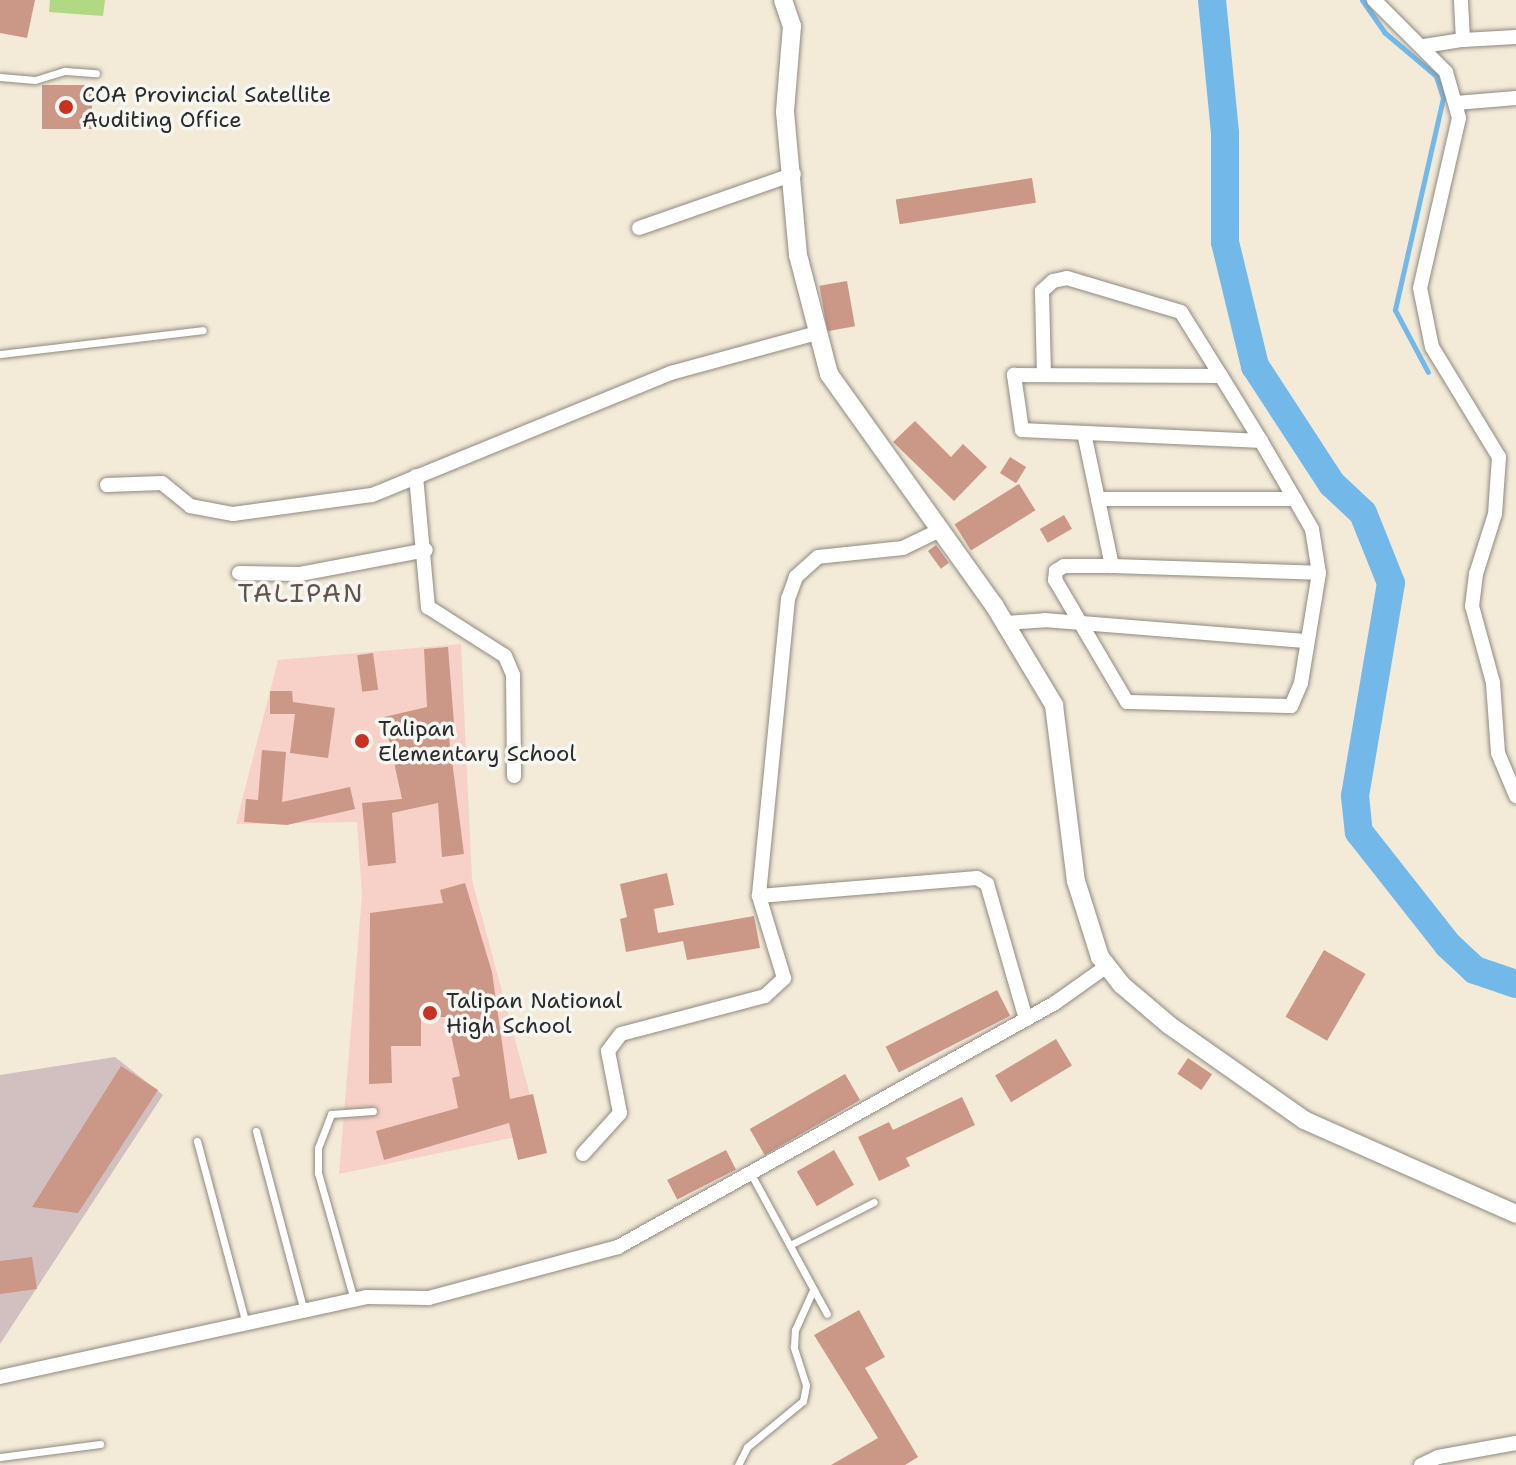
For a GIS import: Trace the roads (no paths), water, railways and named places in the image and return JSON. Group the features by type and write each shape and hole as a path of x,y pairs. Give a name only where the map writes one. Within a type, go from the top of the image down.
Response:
{"street":[{"path":"783,0 792,26 785,112 794,174 798,255 829,374 1006,623 1054,705 1076,881 1089,932 1107,966 1169,1025 1304,1120 1516,1214"},
{"path":"1374,0 1424,46 1446,72 1459,118 1420,288 1432,347 1499,457 1495,514 1476,574 1472,606 1493,683 1498,753 1516,796"},
{"path":"1461,0 1463,40"},
{"path":"1424,46 1516,37"},
{"path":"1456,103 1516,98"},
{"path":"639,228 794,174"},
{"path":"1044,375 1042,291 1053,281 1067,278 1181,312 1312,529 1319,573 1304,641 1301,683 1291,706 1127,702 1055,580 1056,571 1064,566 1112,566 1319,573"},
{"path":"107,485 162,483 190,506 233,514 372,495 671,373 817,333"},
{"path":"1221,376 1014,375 1022,430 1261,441"},
{"path":"1084,433 1112,566"},
{"path":"416,476 426,550 428,607 505,656 513,675 514,776"},
{"path":"1098,499 1295,499"},
{"path":"583,1154 620,1113 608,1051 621,1034 765,996 784,978 759,896 788,599 796,577 818,557 903,548 940,530"},
{"path":"239,573 300,574 426,550"},
{"path":"1006,623 1045,620 1082,627 1304,641"},
{"path":"759,896 977,878 987,884 1026,1019"},
{"path":"0,1377 305,1314 354,1300 429,1298 618,1247 1026,1019 1107,966"},
{"path":"1421,1465 1438,1457 1516,1443"}],"lane":[{"path":"0,77 35,80 65,71 96,73"},
{"path":"0,354 203,330"},
{"path":"354,1300 318,1173 318,1148 331,1114 373,1111"},
{"path":"256,1131 305,1314"},
{"path":"197,1141 246,1324"},
{"path":"751,1174 827,1314"},
{"path":"790,1245 874,1202"},
{"path":"738,1465 747,1447 803,1401 806,1385 794,1347 795,1330 813,1290"},
{"path":"0,1457 100,1444"}],"waterway":[{"path":"1212,0 1225,133 1225,242 1255,366 1332,484 1363,513 1391,583 1355,796 1359,832 1448,945 1475,970 1516,984"},
{"path":"1362,0 1384,32 1436,76 1443,98 1395,310 1428,372"}],"place":[{"name":"COA Provincial Satellite Auditing Office","path":"66,107"},
{"name":"Talipan Elementary School","path":"362,741"},
{"name":"Talipan National High School","path":"430,1013"}],"district":[{"name":"TALIPAN","path":"301,593"}]}
